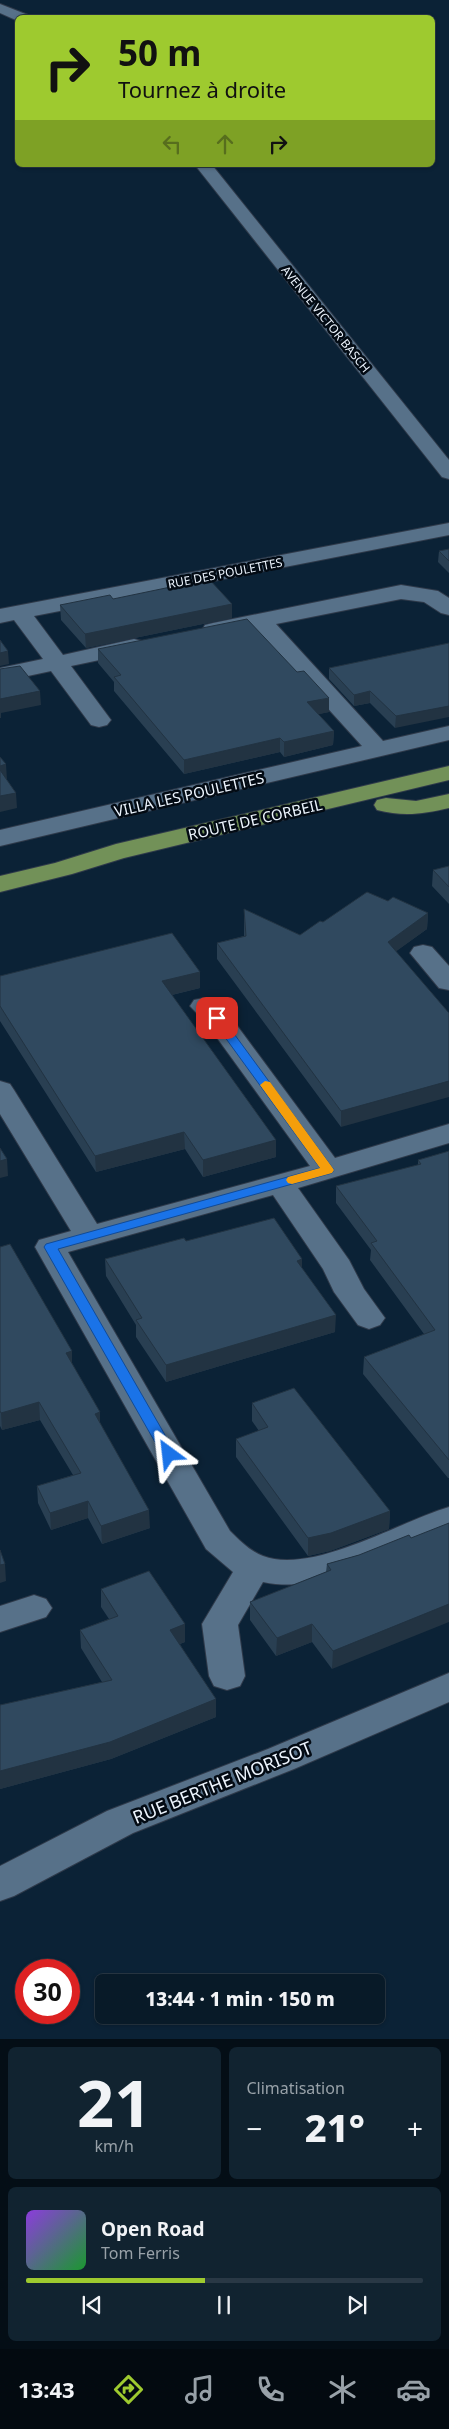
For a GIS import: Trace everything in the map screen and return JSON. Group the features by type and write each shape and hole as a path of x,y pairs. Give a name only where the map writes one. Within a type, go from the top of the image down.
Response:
{"main road":[{"name":"ROUTE DE CORBEIL","path":"0,884 62,869 116,852 449,773"},
{"name":"ROUTE DE CORBEIL","path":"62,869 122,862 386,805 449,789"},
{"path":"386,805 416,808 449,801"}],"street":[{"path":"0,8 16,15"},
{"name":"AVENUE VICTOR BASCH","path":"205,167 449,473"},
{"name":"RUE DES POULETTES","path":"10,614 449,530"},
{"path":"192,634 401,592 430,596 449,608"},
{"path":"10,614 56,663 99,720"},
{"path":"260,620 378,750"},
{"path":"0,675 153,642"},
{"name":"VILLA LES POULETTES","path":"0,838 449,733"},
{"path":"423,953 449,982"},
{"path":"204,1006 217,1018 328,1170"},
{"path":"0,1090 89,1236"},
{"path":"449,1133 280,1184 50,1247 218,1540 231,1555 254,1567 271,1572 330,1567 449,1519"},
{"path":"280,1184 338,1267 350,1292 369,1318"},
{"path":"227,1676 220,1624 254,1567"},
{"path":"0,1619 34,1608"},
{"name":"RUE BERTHE MORISOT","path":"0,1885 120,1822 281,1759 449,1687"}],"building":[{"path":"449,549 449,561 439,551"},
{"path":"209,579 232,604 85,634 60,605 110,595 113,599"},
{"path":"247,619 297,672 304,671 329,698 307,702 334,731 284,742 280,738 184,760 114,677 121,675 98,649"},
{"path":"0,640 8,651 0,653"},
{"path":"449,643 449,706 396,716 370,691 354,695 329,668"},
{"path":"20,666 40,691 0,699 0,669"},
{"path":"0,757 6,764 0,766"},
{"path":"0,770 16,793 0,796"},
{"path":"449,866 449,887 433,870"},
{"path":"367,892 388,901 393,897 428,913 388,942 449,1013 449,1081 341,1111 217,943 246,936 244,909 300,935"},
{"path":"172,933 200,972 162,981 276,1140 203,1160 184,1132 95,1156 0,1006 0,976"},
{"path":"0,1148 7,1159 0,1161"},
{"path":"449,1151 449,1460 364,1357 435,1330 371,1243 377,1241 336,1186 421,1164 418,1160"},
{"path":"274,1218 302,1259 297,1261 336,1315 166,1365 136,1320 142,1318 105,1259 184,1238 186,1241"},
{"path":"10,1244 72,1351 66,1353 100,1412 95,1414 149,1510 101,1526 88,1501 50,1513 37,1486 81,1473 39,1402 1,1413 0,1411 0,1247"},
{"path":"294,1388 390,1511 331,1533 308,1538 236,1439 268,1427 252,1403"},
{"path":"449,1523 449,1604 333,1651 312,1624 277,1638 250,1602 331,1570 327,1564 359,1555 409,1535 411,1538"},
{"path":"0,1550 5,1564 0,1565"},
{"path":"149,1571 185,1624 170,1630 216,1699 110,1742 0,1771 0,1705 112,1680 80,1630 118,1616 101,1589"}],"slow traffic":[{"path":"265,1085 328,1170 292,1180"}],"route":[{"path":"169,1454 50,1247 328,1170 217,1018"}]}
